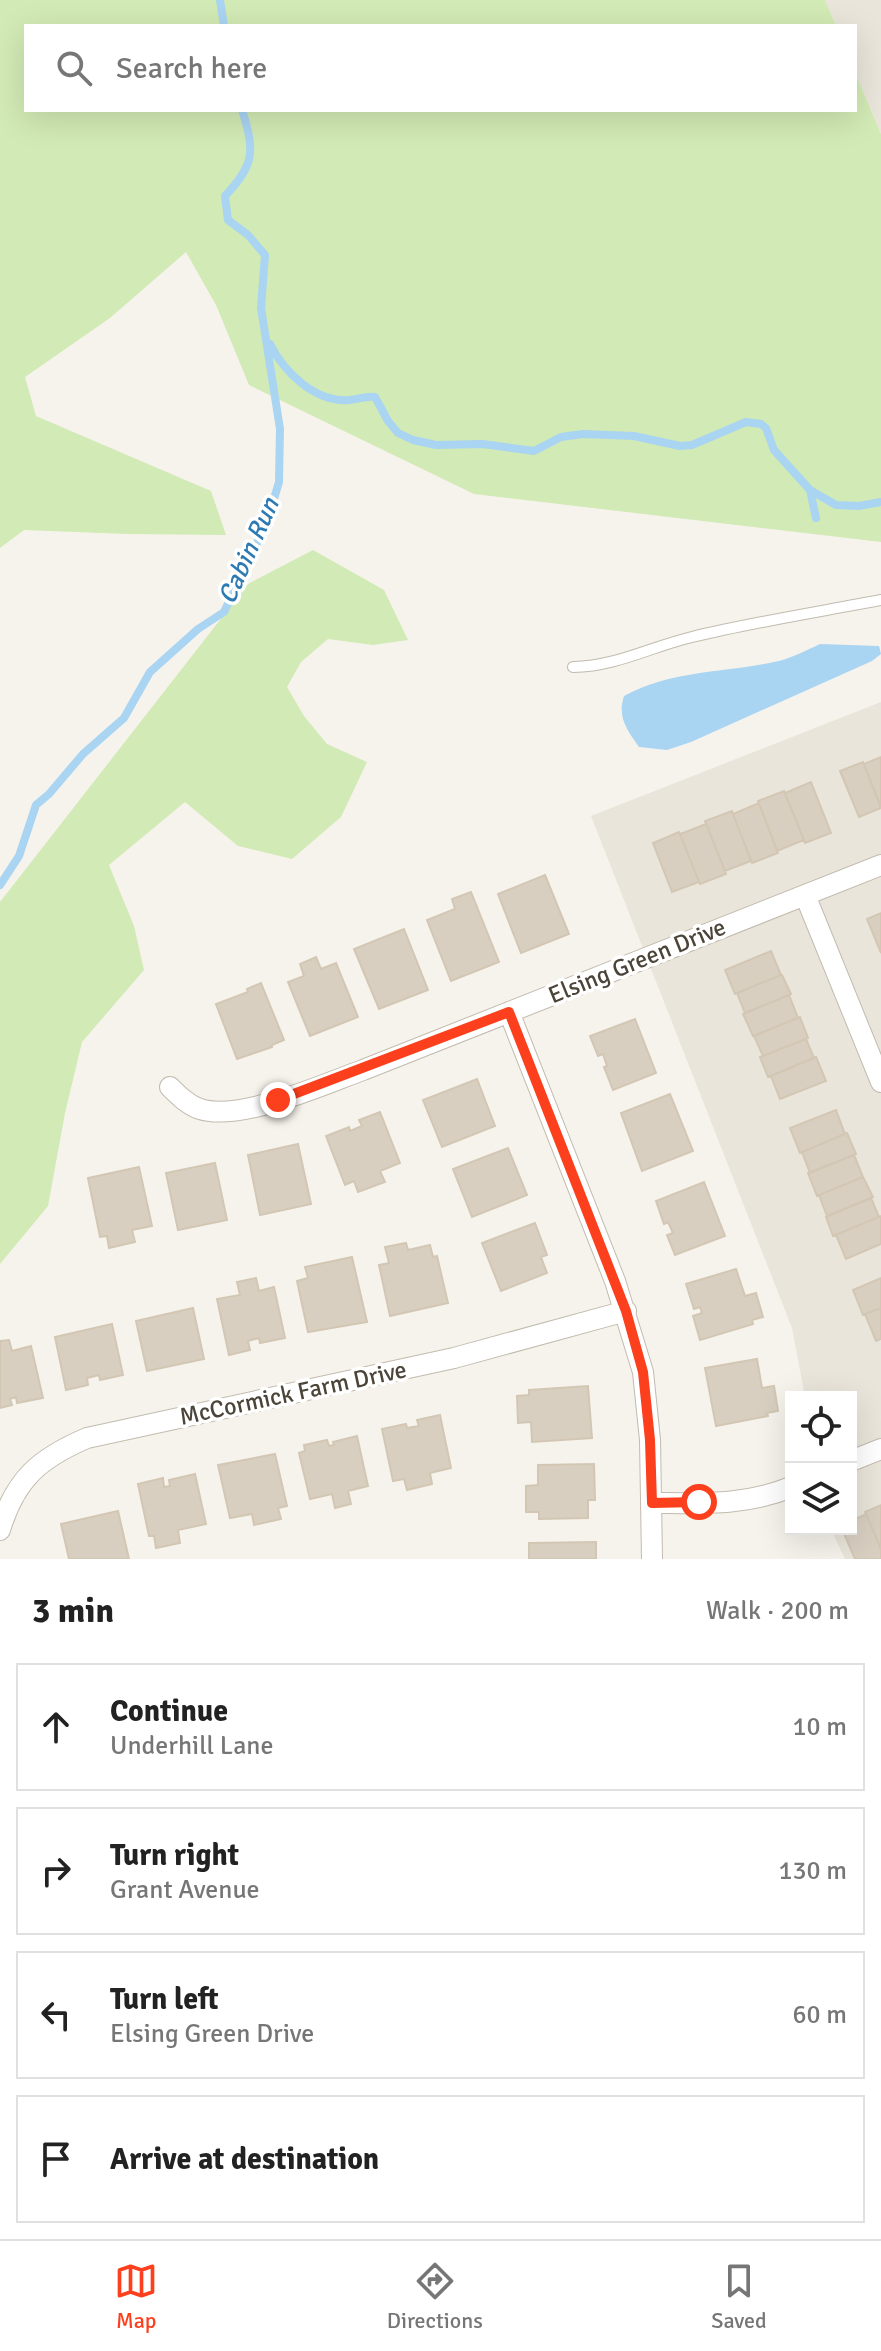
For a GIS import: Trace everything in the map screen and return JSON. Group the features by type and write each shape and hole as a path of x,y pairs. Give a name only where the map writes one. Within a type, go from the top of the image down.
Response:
{"street":[{"name":"Elsing Green Drive","path":"170,1087 185,1102 202,1110 249,1108 278,1100 363,1070 881,865"},
{"path":"805,895 881,1082"},
{"path":"509,1012 626,1311 643,1372 650,1440 652,1559"},
{"name":"McCormick Farm Drive","path":"0,1530 7,1507 21,1481 43,1460 87,1438 454,1358 626,1311"},
{"path":"857,1459 881,1449"},
{"path":"652,1503 737,1503 785,1489"}],"lane":[{"path":"573,667 610,664 698,635 881,600"}],"shaded area":[{"path":"825,0 881,0 881,134 857,77 857,24 835,24"},
{"path":"881,702 881,1559 845,1559 834,1535 857,1535 857,1391 804,1391 792,1328 591,816"}],"green space":[{"path":"0,0 825,0 835,24 24,24 24,112 857,112 857,77 881,134 881,542 474,494 249,385 216,305 186,252 110,318 25,377 36,416 211,491 226,535 24,530 0,548"},
{"path":"313,550 384,590 408,640 373,645 328,639 301,662 287,687 304,716 327,744 367,762 341,817 292,859 238,846 185,802 109,865 134,926 144,970 82,1042 48,1206 0,1264 0,902 248,584"}],"water":[{"path":"820,644 879,646 881,654 872,661 667,750 639,747 624,723 624,696 642,688 679,677 780,661"}],"building":[{"path":"881,757 881,807 864,764"},
{"path":"863,762 881,808 859,817 840,771"},
{"path":"811,782 831,833 805,843 785,793"},
{"path":"784,791 804,840 777,851 758,801"},
{"path":"759,803 778,853 752,863 733,814"},
{"path":"732,811 751,861 725,871 705,821"},
{"path":"706,824 726,874 700,884 680,834"},
{"path":"679,832 699,882 672,892 653,843"},
{"path":"545,875 569,934 521,953 498,894"},
{"path":"471,892 499,962 451,981 427,920 455,909 452,899"},
{"path":"881,913 881,953 867,919"},
{"path":"404,929 428,990 379,1009 354,949"},
{"path":"771,951 781,975 735,994 725,970"},
{"path":"316,957 321,969 336,963 358,1017 310,1036 288,982 304,976 300,964"},
{"path":"782,975 791,994 745,1013 737,993"},
{"path":"261,983 284,1040 237,1059 216,1004 248,992 247,989"},
{"path":"789,995 798,1018 753,1036 743,1014"},
{"path":"800,1017 808,1038 763,1056 754,1036"},
{"path":"635,1019 656,1073 613,1090 604,1067 607,1066 603,1054 598,1056 590,1036"},
{"path":"806,1039 814,1058 768,1077 760,1057"},
{"path":"816,1057 826,1081 780,1099 771,1076"},
{"path":"477,1079 495,1126 442,1147 423,1100"},
{"path":"670,1094 693,1151 642,1171 621,1113"},
{"path":"836,1110 845,1134 800,1153 790,1128"},
{"path":"380,1112 400,1163 380,1171 385,1182 358,1192 354,1181 345,1185 326,1136 349,1127 350,1131 362,1126 359,1120"},
{"path":"847,1133 856,1154 810,1173 802,1152"},
{"path":"298,1144 311,1204 260,1215 248,1155"},
{"path":"508,1148 527,1195 472,1217 453,1169"},
{"path":"854,1155 863,1177 817,1196 808,1173"},
{"path":"215,1163 227,1220 178,1230 166,1173"},
{"path":"139,1167 152,1226 132,1230 135,1242 109,1248 107,1236 100,1237 88,1178"},
{"path":"863,1177 873,1197 827,1216 819,1195"},
{"path":"704,1182 725,1236 675,1255 667,1235 673,1233 668,1222 664,1224 656,1201"},
{"path":"871,1198 879,1217 833,1236 826,1217"},
{"path":"881,1216 881,1244 846,1259 836,1235"},
{"path":"535,1223 547,1255 541,1257 547,1273 501,1291 482,1243"},
{"path":"406,1243 408,1250 430,1245 433,1257 437,1256 448,1303 390,1316 379,1265 389,1263 385,1247"},
{"path":"352,1257 367,1322 308,1332 297,1281 308,1278 305,1267"},
{"path":"736,1269 745,1296 756,1293 763,1317 752,1320 753,1324 700,1340 693,1316 702,1313 700,1307 694,1309 686,1284"},
{"path":"256,1278 259,1291 274,1287 285,1338 260,1343 259,1338 248,1341 250,1350 229,1355 217,1299 240,1295 237,1282"},
{"path":"881,1278 881,1308 863,1315 853,1290"},
{"path":"193,1308 204,1359 147,1371 136,1321"},
{"path":"881,1308 881,1339 876,1341 865,1314"},
{"path":"112,1324 123,1375 100,1380 99,1375 87,1378 88,1385 66,1390 55,1337"},
{"path":"9,1340 12,1351 31,1346 43,1398 17,1403 16,1397 10,1399 12,1405 0,1408 0,1341"},
{"path":"757,1359 762,1388 774,1386 778,1411 767,1413 768,1416 716,1426 705,1368"},
{"path":"588,1386 592,1438 532,1442 531,1422 518,1423 517,1396 529,1395 529,1390"},
{"path":"440,1415 451,1468 430,1473 432,1484 407,1490 404,1479 393,1481 382,1429 406,1424 407,1428 419,1426 417,1420"},
{"path":"357,1436 368,1486 348,1491 351,1504 335,1508 332,1494 310,1499 299,1453 305,1451 304,1445 327,1440 329,1446 334,1445 333,1442"},
{"path":"275,1454 287,1506 278,1508 281,1519 254,1525 252,1514 230,1518 218,1465"},
{"path":"594,1464 595,1500 588,1500 588,1518 539,1519 539,1512 526,1512 526,1486 538,1485 538,1465"},
{"path":"195,1474 206,1524 178,1530 180,1543 156,1548 154,1536 149,1536 138,1484 163,1478 164,1487 170,1486 169,1480"},
{"path":"881,1505 881,1549 865,1512"},
{"path":"118,1511 129,1559 69,1559 61,1524"},
{"path":"866,1514 881,1549 881,1559 855,1559 845,1535 857,1535 857,1518"},
{"path":"596,1542 596,1559 529,1559 529,1543"}],"waterway":[{"name":"Cabin Run","path":"220,0 224,24"},
{"name":"Cabin Run","path":"0,885 19,856 36,805 83,754 124,718 150,672 198,629 224,612 267,522 279,482 280,429 261,308 265,255 248,235 228,220 225,196 242,175 250,156 243,112"},
{"path":"270,344 283,365 302,384 337,400 375,397 398,433 413,440 436,445 483,444 534,451 561,437 583,434 634,436 680,446 692,445 746,422 766,428 774,450 810,490 836,505 859,506 881,502"},
{"path":"810,490 816,518"}],"route":[{"path":"278,1100 509,1012 626,1311 643,1372 652,1503 699,1502"}]}
